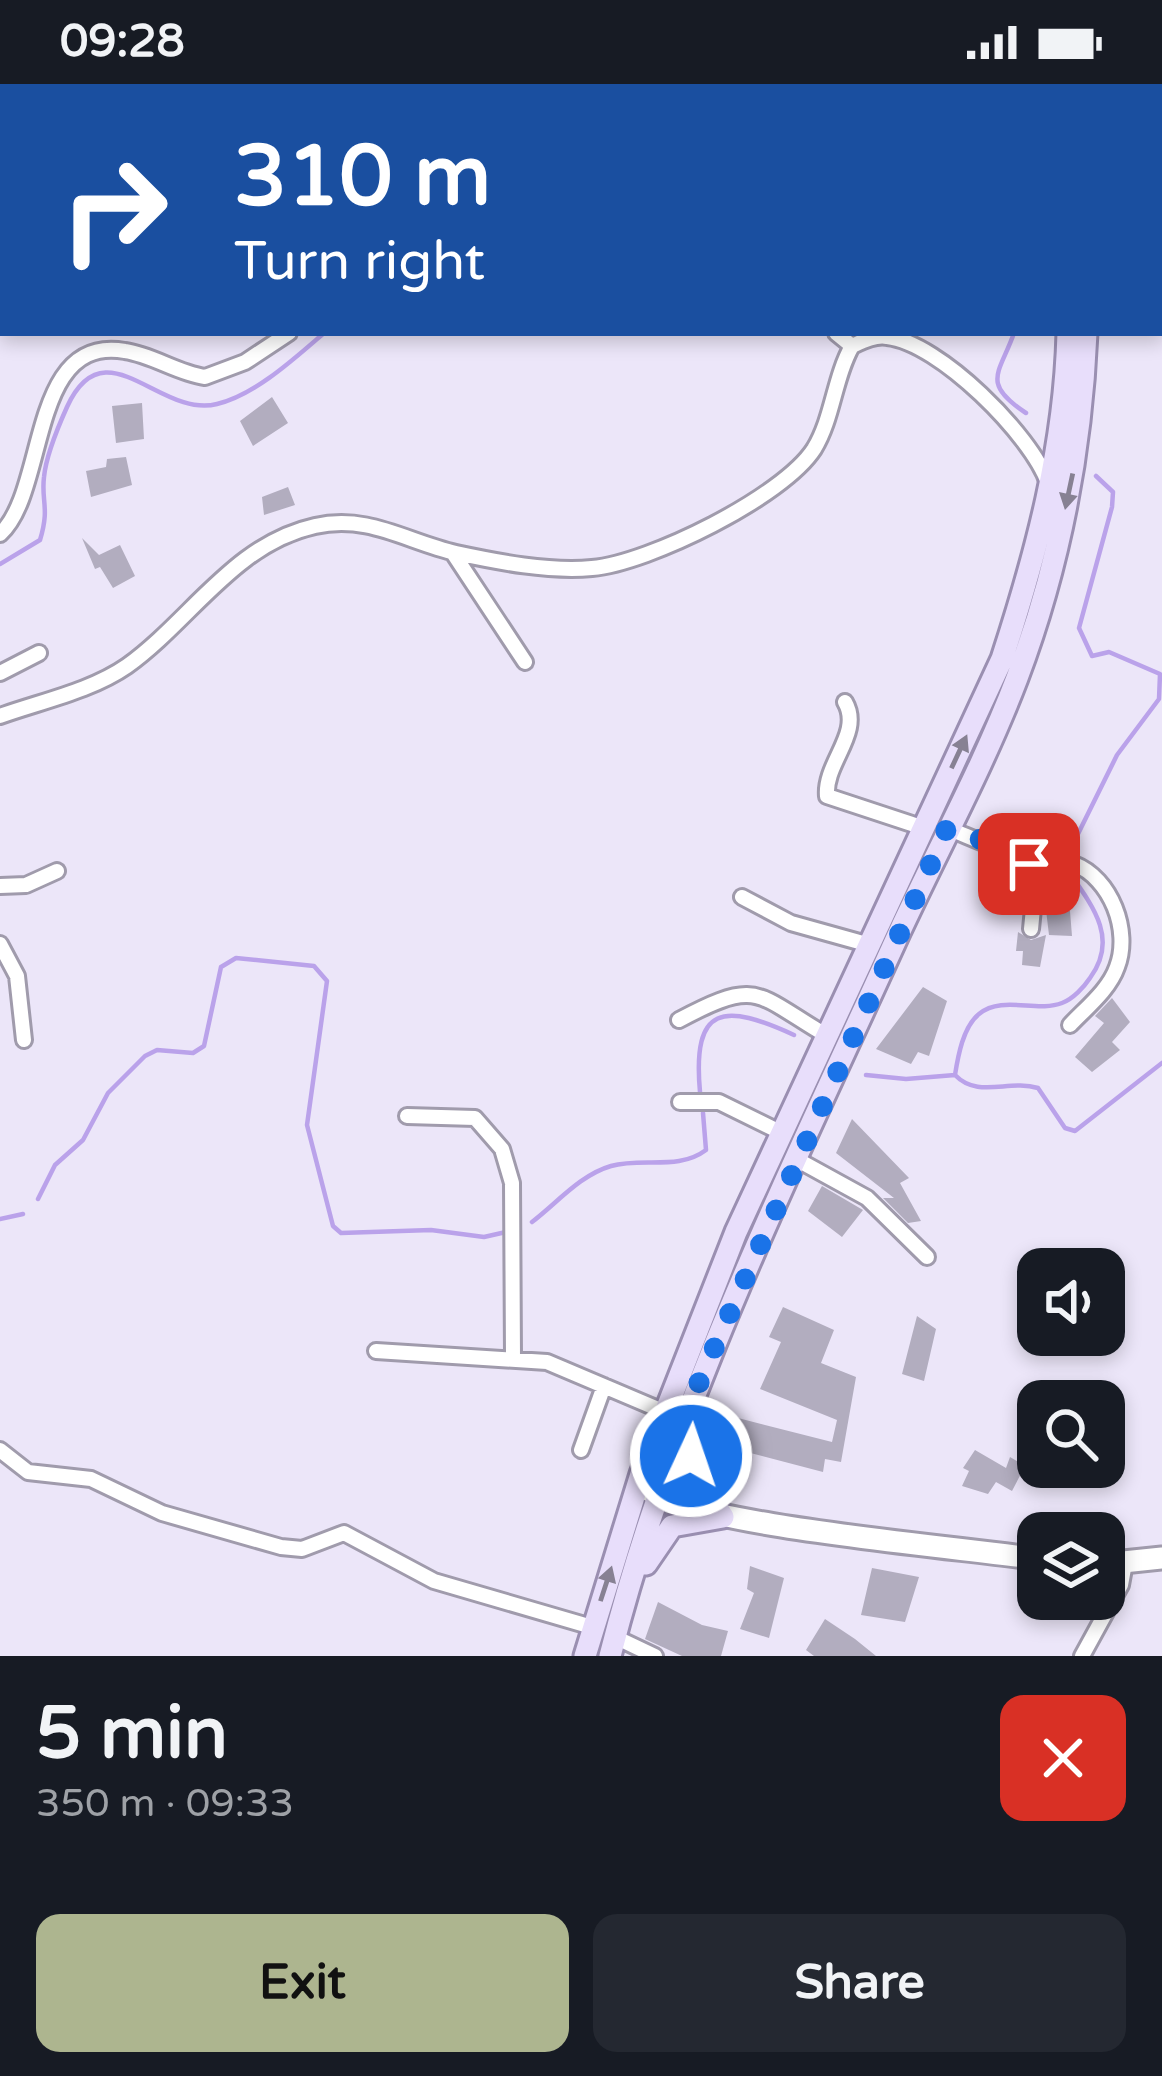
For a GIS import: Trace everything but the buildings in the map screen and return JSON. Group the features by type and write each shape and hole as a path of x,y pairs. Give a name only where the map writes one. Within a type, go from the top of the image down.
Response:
{"main road":[{"path":"585,1656 641,1474 676,1414 823,1100 1002,659 1033,565 1050,488 1060,435 1068,336"},
{"path":"612,1646 659,1498 676,1414 787,1123 870,945 1017,679 1047,584 1074,468 1086,336"},
{"path":"787,1123 813,1096 823,1100"},
{"path":"676,1414 695,1468 722,1517"},
{"path":"641,1474 647,1489 659,1498 722,1517 1017,1556"},
{"path":"632,1576 652,1559 672,1526 722,1517"},
{"path":"1125,1563 1162,1558"}],"street":[{"path":"0,534 18,513 52,395 72,366 106,350 125,351 205,377 245,362 284,336"},
{"path":"840,336 852,346"},
{"path":"852,346 887,337 930,354 1029,444 1050,488"},
{"path":"0,716 125,668 223,575 281,537 316,526 354,522 387,527 453,553 566,569 597,568 707,524 789,477 814,449 852,346"},
{"path":"1029,444 1048,446 1060,435"},
{"path":"453,553 525,662"},
{"path":"0,673 39,653"},
{"path":"845,702 850,724 826,784 827,796 1076,865 1097,878 1112,900 1121,935 1118,964 1107,986 1070,1025"},
{"path":"1027,855 1035,888 1031,929"},
{"path":"0,886 26,885 57,871"},
{"path":"742,897 791,923 870,945"},
{"path":"0,944 17,976 25,1040"},
{"path":"679,1020 740,991 768,998 829,1037"},
{"path":"680,1102 719,1102 787,1123"},
{"path":"407,1116 475,1118 502,1148 512,1183 513,1356"},
{"path":"796,1159 867,1198 927,1257"},
{"path":"376,1351 513,1356 578,1372 676,1414"},
{"path":"581,1450 604,1386"},
{"path":"0,1450 28,1472 92,1478 162,1513 280,1547 302,1550 344,1533 434,1581 592,1627"},
{"path":"1082,1656 1102,1620"},
{"path":"612,1646 656,1656"}],"waterway":[{"path":"0,564 40,540 47,460 67,407 82,384 98,374 116,374 175,399 217,404 260,384 320,336"},
{"path":"1013,336 998,385 1026,413"},
{"path":"1074,842 1117,755 1159,699 1160,674 1109,652 1092,656 1079,628 1112,507 1113,492 1096,476"},
{"path":"1068,871 1099,923 1102,950 1098,964 1081,989 1062,1003 998,1006 979,1014 965,1034 955,1075 974,1086 1038,1088 1065,1128 1075,1131 1162,1063"},
{"path":"38,1199 55,1165 83,1140 108,1093 145,1056 157,1050 193,1053 204,1046 221,967 236,958 314,966 327,981 307,1125 333,1226 341,1233 431,1230 484,1237 506,1232"},
{"path":"700,1092 701,1041 718,1018 749,1018 794,1035"},
{"path":"866,1075 906,1079 955,1075"},
{"path":"532,1222 600,1170 684,1160 706,1150 703,1113"},
{"path":"0,1219 23,1214"}],"route":[{"path":"691,1456 687,1417 700,1380 947,828 1027,855 1029,864"}]}
